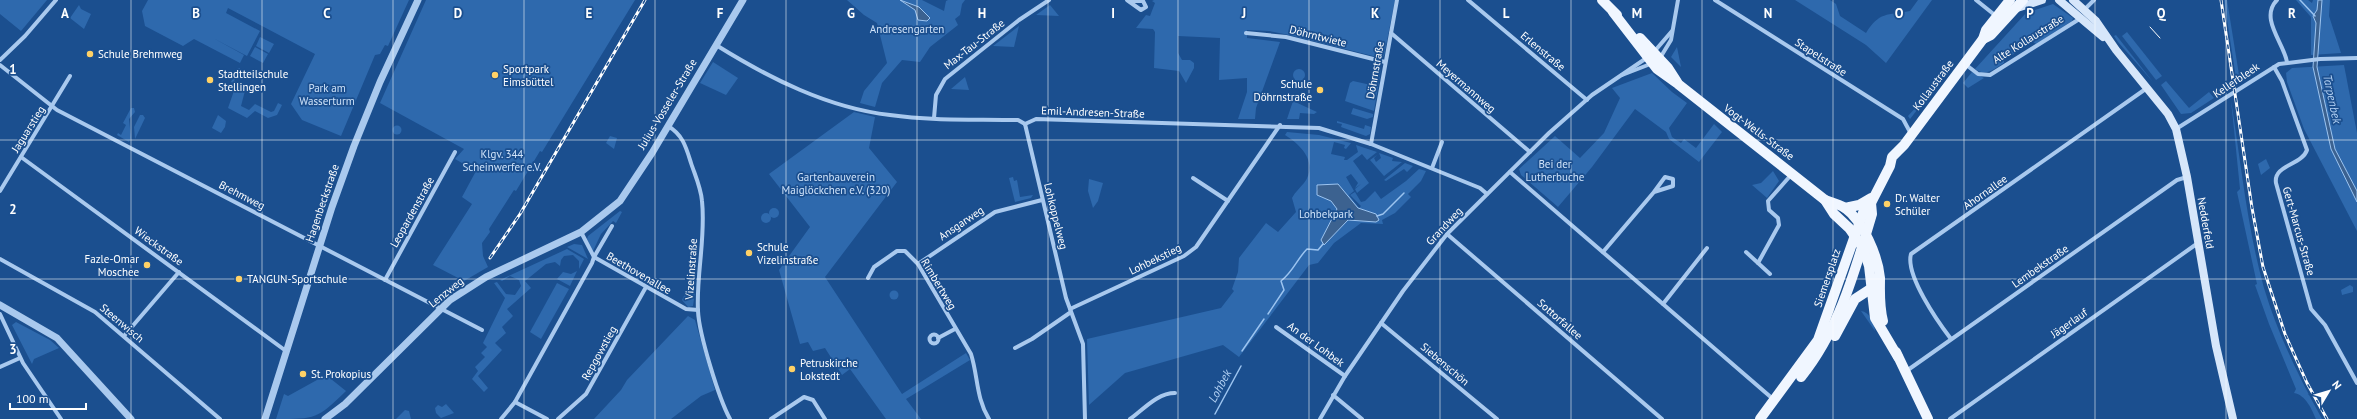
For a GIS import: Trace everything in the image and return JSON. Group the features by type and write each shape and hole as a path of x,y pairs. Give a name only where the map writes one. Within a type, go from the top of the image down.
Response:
{"main road":[{"path":"1602,0 1653,58"},
{"name":"Kollaustraße","path":"1859,231 1864,210 1873,199 1890,166 1892,157 1904,145 1983,39 1986,30 1997,16 2012,5 2023,0"},
{"path":"2012,5 2042,0"},
{"name":"Nedderfeld","path":"2059,0 2116,50"},
{"name":"Nedderfeld","path":"2073,0 2084,5 2096,20 2116,50 2168,114 2176,129 2187,177 2216,346 2233,419"},
{"name":"Kollaustraße","path":"1983,39 1991,35 2012,5"},
{"name":"Alte Kollaustraße","path":"2077,15 2084,5"},
{"name":"Vogt-Wells-Straße","path":"1653,58 1678,84 1825,200 1845,208 1859,231"},
{"path":"1845,208 1859,205 1873,199"},
{"name":"Vogt-Wells-Straße","path":"1825,200 1834,214 1859,231"},
{"path":"1859,231 1876,260 1880,278 1881,311 1898,357 1925,418"},
{"name":"Siemersplatz","path":"1819,345 1848,291 1862,248 1859,231"},
{"name":"Siemersplatz","path":"1819,345 1841,276 1859,231"},
{"path":"1862,248 1870,266 1875,315 1882,332 1898,357"},
{"path":"1841,276 1848,291 1855,299 1867,306 1875,315"},
{"path":"1760,419 1819,345 1836,334 1855,299 1872,288 1880,278"},
{"path":"1766,419 1819,345"}],"street":[{"path":"0,60 25,36 56,0"},
{"name":"Hagenbeckstraße","path":"265,419 319,245 366,116 418,0"},
{"name":"Julius-Vosseler-Straße","path":"604,215 628,190 743,0"},
{"name":"Max-Tau-Straße","path":"934,118 936,95 945,79 1020,20 1049,0"},
{"name":"Döhrnstraße","path":"1371,144 1397,0"},
{"name":"Erlenstraße","path":"1468,0 1587,100"},
{"path":"1653,58 1669,46 1678,0"},
{"name":"Stapelstraße","path":"1715,0 1905,120 1911,134"},
{"path":"1976,0 1997,16"},
{"name":"Alte Kollaustraße","path":"2084,5 2094,0"},
{"path":"2277,0 2272,5 2270,11 2271,20 2287,62"},
{"name":"Alte Kollaustraße","path":"1964,64 1983,75 1990,75 2077,15"},
{"path":"1653,58 1672,30"},
{"name":"Döhrntwiete","path":"1246,33 1286,37 1385,62"},
{"name":"Meyermannweg","path":"1391,33 1530,152"},
{"name":"Emil-Andresen-Straße","path":"716,46 776,79 822,98 873,113 934,118 1018,120 1025,124 1036,119 1280,125 1319,128 1371,144 1480,188 1487,194"},
{"name":"Grandweg","path":"1618,76 1640,70 1653,58"},
{"name":"Grandweg","path":"1320,419 1345,376 1381,323 1424,261 1447,234 1530,152 1587,100 1618,76 1653,58"},
{"name":"Kellerbleek","path":"2176,129 2274,67 2287,62 2357,58"},
{"name":"Brehmweg","path":"0,65 52,107 482,330"},
{"name":"Gert-Marcus-Straße","path":"2274,67 2282,81 2307,150 2304,155 2279,172 2276,177 2276,183 2311,308 2325,325 2357,383"},
{"name":"Jaguarstieg","path":"0,191 70,76"},
{"name":"Ahornallee","path":"1951,339 1922,296 1911,262 1911,254 2147,88"},
{"name":"Lohkoppelweg","path":"1025,124 1042,200 1070,311 1083,344 1085,419"},
{"name":"Lohbekstieg","path":"1070,311 1184,256 1196,247 1280,125"},
{"name":"Vizelinstraße","path":"668,126 682,136 686,144 702,200 702,240 698,310 699,322 718,390 730,419"},
{"path":"1432,168 1442,142"},
{"name":"Leopardenstraße","path":"385,280 455,152"},
{"name":"Wieckstraße","path":"21,156 286,351"},
{"path":"1510,172 1775,400"},
{"path":"1758,263 1779,225 1778,218 1769,210 1768,201 1793,174"},
{"path":"1603,252 1665,177 1673,179 1674,184 1671,188 1654,192"},
{"name":"Lembekstraße","path":"1905,372 2172,184 2187,177"},
{"path":"1193,178 1228,201"},
{"name":"Ansgarweg","path":"918,264 995,212 1042,200"},
{"name":"Lenzweg","path":"325,419 344,404 442,309 480,281 581,232 604,215"},
{"path":"501,419 515,402 612,226"},
{"path":"581,232 594,257"},
{"name":"Sottorfallee","path":"1447,234 1662,419"},
{"name":"Jägerlauf","path":"1950,419 2198,242"},
{"path":"1663,304 1707,248"},
{"name":"Rimbertweg","path":"868,278 874,267 897,251 905,251 918,264 971,354 976,368 980,399 988,419"},
{"path":"1746,252 1770,274"},
{"name":"Beethovenallee","path":"594,257 686,309 698,310"},
{"name":"Steenwisch","path":"0,259 95,312 220,419"},
{"path":"124,336 179,272"},
{"name":"Repgowstieg","path":"558,419 586,394 646,287"},
{"path":"0,305 57,338 131,419"},
{"path":"1015,348 1032,339 1070,311"},
{"path":"0,314 20,358 61,419"},
{"name":"Siebenschön","path":"1381,323 1497,419"},
{"name":"An der Lohbek","path":"1276,327 1345,376"},
{"path":"938,338 955,329"},
{"path":"0,367 20,358"},
{"path":"1130,419 1152,402 1168,393 1175,394"},
{"path":"1333,395 1362,419"},
{"path":"771,419 804,397 813,400 826,419"},
{"path":"515,402 547,419"}],"green space":[{"path":"0,0 47,0 21,31 0,14"},
{"name":"Park am Wasserturm","path":"148,0 409,0 388,46 385,45 380,54 375,55 341,136 302,120 291,104 315,54 228,8 226,13 260,31 247,56 213,38 244,55 240,63 194,39 183,46 145,26 142,11"},
{"name":"Klgv. 344 Scheinwerfer e.V.","path":"426,0 635,0 542,152 540,151 516,191 514,190 489,229 490,232 482,243 483,256 488,267 464,281 433,265 472,204 462,197 476,171 455,159 464,149 380,103"},
{"name":"Andresengarten","path":"847,0 922,0 944,11 946,1 965,0 962,4 960,15 955,19 958,25 930,47 920,62 902,60 882,83 875,107 860,103 864,91 887,63 877,23 864,15"},
{"path":"1395,0 1384,56 1381,58 1289,35 1269,31 1247,30 1247,38 1280,42 1256,108 1255,119 1238,119 1247,92 1247,78 1219,80 1220,38 1178,36 1178,53 1182,60 1190,60 1194,63 1194,68 1186,83 1179,71 1154,68 1155,32 1153,29 1136,28 1146,15 1150,16 1155,3 1152,1"},
{"path":"1795,0 1830,0 1836,4 1840,16 1866,33 1875,21 1884,16 1910,11 1918,0 1932,0 1886,63 1866,45"},
{"path":"2224,0 2227,0 2240,81 2237,85"},
{"path":"2296,0 2308,0 2312,3 2313,0 2330,0 2329,16 2341,53 2311,55 2311,17"},
{"path":"2053,4 2073,18 2072,21 2036,44 2033,42 2004,60 2004,63 1993,70 1983,72 1975,69 2026,13"},
{"path":"79,5 81,9 91,14 84,29 70,18"},
{"path":"1050,5 1059,16 1036,15"},
{"path":"1019,26 1014,47 993,46"},
{"path":"2127,32 2162,76 2156,80 2122,36"},
{"path":"2116,35 2153,82 2118,42 2114,36"},
{"path":"260,37 274,44 269,53 256,46"},
{"path":"255,47 268,54 263,63 250,56"},
{"path":"1677,47 1681,67 1671,57"},
{"path":"713,62 738,78 726,95 700,83"},
{"path":"2344,65 2357,133 2357,231 2304,129 2287,82 2286,73 2292,68"},
{"path":"1377,66 1381,69 1374,111 1345,101 1350,83 1353,81 1371,85"},
{"path":"238,68 240,68 234,81 246,87 241,106 249,110 255,104 271,112 274,111 278,103 282,105 277,115 268,118 255,111 247,118 228,108 236,85 231,82"},
{"path":"1297,69 1301,69 1305,75 1301,81 1297,81 1293,77 1293,73"},
{"path":"1972,72 1984,78 1968,88 1963,83"},
{"name":"Bei der Lutherbuche","path":"1652,73 1672,92 1687,103 1669,128 1672,137 1681,143 1684,139 1696,148 1714,124 1722,132 1699,162 1669,139 1666,132 1635,109 1592,167 1558,207 1521,175 1519,169 1555,136 1580,158 1604,133 1620,98 1612,88"},
{"path":"965,77 969,90 951,89"},
{"path":"2166,81 2189,108 2209,92 2214,98 2191,113 2181,114 2161,85"},
{"path":"1939,82 1910,119 1908,116"},
{"path":"2231,100 2253,242 2264,288 2290,355 2322,419 2316,419 2305,400 2298,394 2294,393 2296,389 2269,324 2255,285 2257,284 2237,192 2240,189"},
{"path":"1293,101 1317,112 1314,114 1300,113 1299,119 1287,119"},
{"path":"131,108 134,108 135,112 129,119 131,138 129,142 117,135 118,133 121,135 126,125 123,123"},
{"path":"1353,108 1373,114 1373,117 1367,119 1351,114"},
{"name":"Gartenbauverein Maiglöckchen e.V. (320)","path":"854,112 875,117 869,148 897,182 825,277 902,394 966,353 970,360 906,399 921,419 886,419 850,369 842,375 825,348 813,351 808,342 800,344 779,270 810,227 769,174"},
{"path":"140,115 143,115 145,118 135,139 134,127"},
{"path":"218,115 226,121 225,127 221,133 212,128"},
{"path":"1337,121 1364,129 1365,125 1371,127 1370,134 1366,136 1341,127 1342,124 1337,123"},
{"path":"397,125 402,130 397,135 392,130"},
{"name":"Lohbekpark","path":"1287,132 1319,135 1351,143 1346,149 1344,148 1345,145 1334,142 1331,154 1345,157 1344,160 1347,160 1358,152 1356,145 1377,152 1367,160 1362,154 1353,161 1369,183 1357,193 1355,189 1361,184 1355,188 1358,183 1351,174 1346,177 1354,191 1349,195 1359,208 1361,206 1350,195 1355,192 1361,202 1365,201 1375,191 1381,199 1406,181 1419,169 1426,171 1421,181 1408,194 1411,197 1395,213 1382,220 1383,224 1361,223 1334,243 1318,263 1309,265 1239,357 1223,345 1125,373 1089,405 1087,339 1221,308 1234,291 1232,289 1238,272 1239,258 1266,223 1278,232 1296,212 1292,198 1304,183 1310,168 1306,155 1297,144 1285,135"},
{"path":"610,136 617,138 614,149 606,143"},
{"path":"1379,153 1393,158 1392,161 1402,162 1384,176 1370,160 1377,155 1374,158 1376,162 1381,158"},
{"path":"2266,159 2270,168 2261,175 2258,164"},
{"path":"1405,163 1413,166 1407,172 1404,169 1386,181 1384,180"},
{"path":"1773,171 1779,181 1767,198 1752,185 1761,183"},
{"path":"1013,177 1014,181 1017,180 1020,197 1033,195 1031,198 1015,202 1009,178"},
{"path":"1089,179 1103,183 1098,201 1093,208 1088,191"},
{"path":"772,208 776,208 778,209 778,217 772,218 769,215 769,211"},
{"path":"620,211 622,212 616,223 613,221 601,234 593,251 587,239 588,236"},
{"path":"764,213 768,213 770,214 770,222 764,223 761,220 761,216"},
{"path":"574,244 582,245 588,259 567,247"},
{"path":"567,249 584,259 579,269 579,261 573,255 564,256 561,260 560,266 555,262 546,264 525,281 531,288 507,309 513,316 502,327 506,333 495,343 502,350 478,376 488,388 484,392 472,379 478,371 475,367 485,357 481,353 487,347 483,343 505,298 494,283 497,282 506,294 515,295 521,286 519,280 510,276 502,281 500,280"},
{"path":"577,271 570,286 557,279 563,272 571,274"},
{"path":"557,283 569,289 541,339 530,332"},
{"path":"2350,285 2353,287 2353,292 2342,295 2341,290"},
{"path":"688,288 695,292 693,306 688,307 682,300"},
{"path":"894,290 899,295 894,300 889,295"},
{"path":"1861,311 1867,313 1873,321 1875,331"},
{"path":"688,316 695,320 715,390 701,396 671,419 594,419 621,390 627,380"},
{"path":"16,322 50,340 59,348 34,359 32,364 12,325"},
{"path":"326,375 346,391 322,412 315,416 300,419 276,419 284,394 288,396"},
{"path":"446,404 454,413 441,418 436,413 435,408 438,405 442,407"},
{"path":"405,410 409,411 411,419 396,419"}],"shaded area":[{"path":"900,0 919,7 930,18 927,21 918,20 915,10"},
{"path":"2318,0 2322,0 2317,67 2335,149 2357,191 2357,202 2331,149 2313,67 2316,23 2313,16 2317,10"},
{"path":"1338,184 1358,208 1376,214 1379,220 1376,222 1348,220 1324,245 1321,240 1337,209 1331,201 1317,195 1317,185"}],"waterway":[{"path":"2300,0 2315,16"},
{"name":"Lohbek","path":"1377,216 1383,214 1404,193"},
{"name":"Lohbek","path":"1268,314 1284,290 1281,281 1289,274 1307,249 1318,250 1323,244"},
{"name":"Lohbek","path":"1242,351 1264,319"},
{"name":"Lohbek","path":"1215,414 1241,366"}],"tram line":[{"path":"2150,27 2160,38"}],"railway":[{"path":"490,258 520,214 645,0"},
{"path":"2221,0 2252,208 2263,267 2285,334 2307,383 2327,419"}],"place":[{"name":"Schule Brehmweg","path":"90,54"},
{"name":"Sportpark Eimsbüttel","path":"495,75"},
{"name":"Stadtteilschule Stellingen","path":"210,80"},
{"name":"Schule Döhrnstraße","path":"1320,90"},
{"name":"Dr. Walter Schüler","path":"1887,204"},
{"name":"Schule Vizelinstraße","path":"749,253"},
{"name":"Fazle-Omar Moschee","path":"147,265"},
{"name":"TANGUN-Sportschule","path":"239,279"},
{"name":"Petruskirche Lokstedt","path":"792,369"},
{"name":"St. Prokopius","path":"303,374"}],"water label":[{"name":"Tarpenbek","path":"2332,99"}]}
